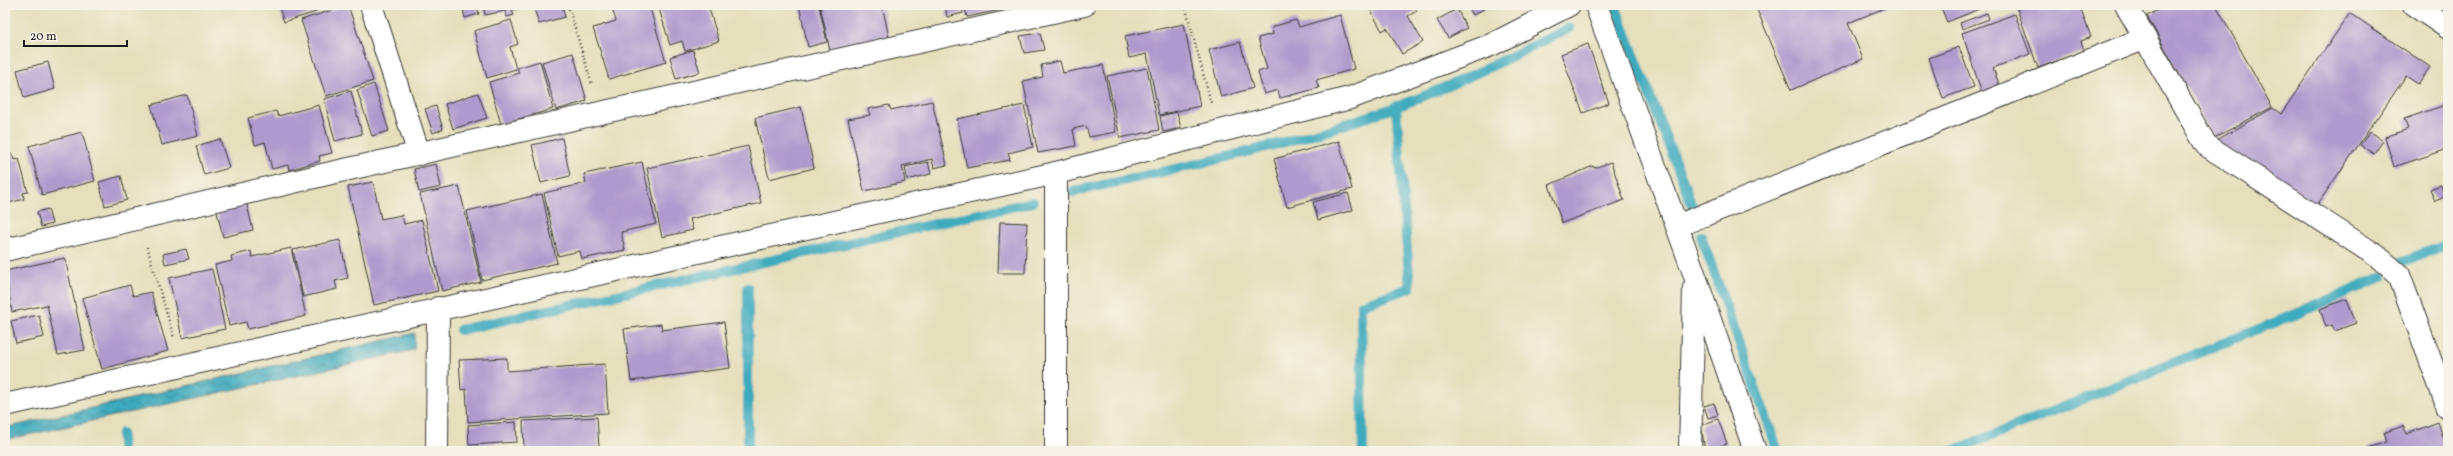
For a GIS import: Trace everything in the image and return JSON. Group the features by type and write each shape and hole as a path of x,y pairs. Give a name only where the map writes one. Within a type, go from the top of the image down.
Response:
{"street":[{"path":"371,5 419,154"},
{"path":"5,250 419,154 1084,5"},
{"path":"5,405 438,308 1056,173 1350,98 1491,45 1569,5"},
{"path":"1596,5 1694,273 1755,451"},
{"path":"2126,5 2143,39 2206,145 2377,256 2399,275 2448,408"},
{"path":"2414,5 2448,28"},
{"path":"1677,226 2143,39"},
{"path":"1056,173 1056,451"},
{"path":"1690,451 1694,273"},
{"path":"437,451 438,308"}],"path":[{"path":"568,5 601,113"},
{"path":"1184,5 1219,131"},
{"path":"139,218 182,366"}],"water":[{"path":"415,333 414,350 5,440 5,428"}],"building":[{"path":"278,5 314,5 316,12 284,22"},
{"path":"348,5 373,81 326,96 301,20"},
{"path":"462,5 477,5 479,14 465,18"},
{"path":"483,5 533,6 512,10 514,15 507,17 505,11 485,15"},
{"path":"533,5 562,5 565,17 539,24"},
{"path":"611,5 649,5 666,62 609,79 593,28 616,21"},
{"path":"658,5 708,5 719,41 685,51 682,41 670,45"},
{"path":"799,5 819,5 827,42 808,47"},
{"path":"820,5 882,5 889,37 830,51"},
{"path":"945,5 961,5 963,13 947,17"},
{"path":"964,5 1020,5 1020,6 967,17"},
{"path":"1383,5 1413,5 1417,11 1408,16 1423,42 1402,54 1387,28 1382,31 1371,11"},
{"path":"1467,5 1491,5 1473,15"},
{"path":"1755,5 1892,5 1848,23 1863,59 1791,90"},
{"path":"1940,5 1989,5 1947,22"},
{"path":"2029,5 2079,5 2091,37 2081,41 2084,51 2038,68 2017,9"},
{"path":"2167,5 2216,5 2272,107 2214,138 2147,16"},
{"path":"1457,9 1467,28 1448,38 1437,20"},
{"path":"1987,13 1989,19 1962,29 1960,23"},
{"path":"2350,13 2430,67 2418,84 2406,76 2315,208 2215,141 2273,108 2281,114"},
{"path":"2015,14 2030,54 1993,68 2001,89 1983,96 1962,33"},
{"path":"1340,15 1354,69 1316,80 1319,88 1280,98 1278,90 1264,94 1258,72 1267,69 1258,38 1273,34 1272,27 1296,20 1299,27"},
{"path":"511,20 518,44 510,47 516,69 487,78 474,31"},
{"path":"1184,24 1200,106 1159,115 1147,54 1129,58 1125,36"},
{"path":"1040,33 1044,50 1024,53 1020,36"},
{"path":"1240,42 1253,88 1221,97 1209,50"},
{"path":"1588,44 1609,103 1583,113 1561,54"},
{"path":"1959,47 1974,87 1943,98 1929,58"},
{"path":"693,50 700,72 676,79 670,57"},
{"path":"573,53 587,101 556,110 542,62"},
{"path":"540,61 553,109 501,124 489,82 519,73 517,68"},
{"path":"1060,61 1063,73 1103,65 1116,132 1089,137 1086,126 1073,129 1076,146 1038,153 1023,81 1043,77 1041,65"},
{"path":"48,62 55,89 24,98 17,70"},
{"path":"1147,68 1159,130 1120,138 1107,76"},
{"path":"374,84 389,131 372,136 357,90"},
{"path":"351,91 362,134 335,141 324,99"},
{"path":"478,93 487,118 453,129 445,104"},
{"path":"187,95 198,136 162,145 151,105"},
{"path":"932,101 947,165 934,168 932,159 902,166 905,182 864,191 848,119 870,115 868,109 889,105 891,110"},
{"path":"2448,104 2448,149 2394,167 2385,137 2408,129 2404,119"},
{"path":"319,105 332,153 319,156 320,161 289,170 288,165 272,169 265,142 255,145 248,118 276,111 278,116"},
{"path":"1024,105 1033,147 1008,153 1010,160 967,168 957,119"},
{"path":"436,106 443,129 433,133 425,109"},
{"path":"801,107 814,168 769,179 755,118"},
{"path":"1177,112 1181,128 1163,132 1160,116"},
{"path":"82,132 95,181 42,195 29,146"},
{"path":"2370,132 2383,141 2374,154 2360,145"},
{"path":"562,138 570,176 541,183 532,145"},
{"path":"220,139 229,168 204,175 196,146"},
{"path":"1339,141 1352,189 1287,207 1274,159"},
{"path":"748,146 761,203 690,219 693,230 662,237 647,168"},
{"path":"12,154 14,160 19,159 28,192 23,193 24,199 5,204 5,156"},
{"path":"642,162 656,224 621,232 625,250 582,259 580,251 558,256 544,193 586,183 584,174"},
{"path":"928,162 931,174 907,180 905,167"},
{"path":"1611,162 1624,200 1562,223 1549,185 1593,166 1594,168"},
{"path":"436,164 441,187 419,192 414,169"},
{"path":"121,176 127,200 105,206 99,182"},
{"path":"373,182 381,219 402,215 404,224 422,220 438,291 374,305 348,187"},
{"path":"2441,185 2445,197 2435,201 2430,189"},
{"path":"459,186 481,282 442,291 420,194"},
{"path":"1348,193 1353,210 1318,220 1313,202"},
{"path":"542,194 557,263 482,280 467,211"},
{"path":"246,201 253,230 223,237 216,208"},
{"path":"48,209 52,224 41,227 37,212"},
{"path":"1000,222 1027,223 1025,273 998,273"},
{"path":"340,240 348,278 335,281 337,289 303,297 293,250"},
{"path":"291,248 306,316 248,329 246,322 229,326 215,265 232,261 231,256 251,251 252,257"},
{"path":"186,249 189,259 165,264 163,254"},
{"path":"65,258 85,350 58,355 47,305 12,312 5,271"},
{"path":"212,269 225,329 182,338 169,278"},
{"path":"130,285 133,296 151,292 168,351 102,369 82,298"},
{"path":"2347,299 2356,323 2335,331 2332,325 2326,327 2320,309"},
{"path":"39,315 44,337 16,343 11,321"},
{"path":"724,322 730,368 631,381 624,329 661,324 662,330"},
{"path":"507,358 507,371 605,364 608,413 468,422 466,389 461,390 459,360"},
{"path":"1714,403 1718,415 1708,418 1704,406"},
{"path":"597,417 599,448 524,451 523,421"},
{"path":"1718,419 1727,444 1705,451 1701,425"},
{"path":"516,422 517,442 469,445 468,425"},
{"path":"2438,422 2448,451 2369,451 2368,448 2386,442 2383,433 2403,426 2407,434"},
{"path":"507,448 507,451 485,451 485,450"}],"waterway":[{"path":"1618,5 1616,8 1694,210"},
{"path":"1072,192 1236,155 1356,121 1396,107 1462,80 1569,28"},
{"path":"1363,451 1361,305 1410,288 1396,106"},
{"path":"460,330 1033,202"},
{"path":"1701,236 1778,451"},
{"path":"2401,262 2448,244"},
{"path":"1953,451 2301,312 2382,277"},
{"path":"748,288 748,451"},
{"path":"122,433 122,451"}]}
